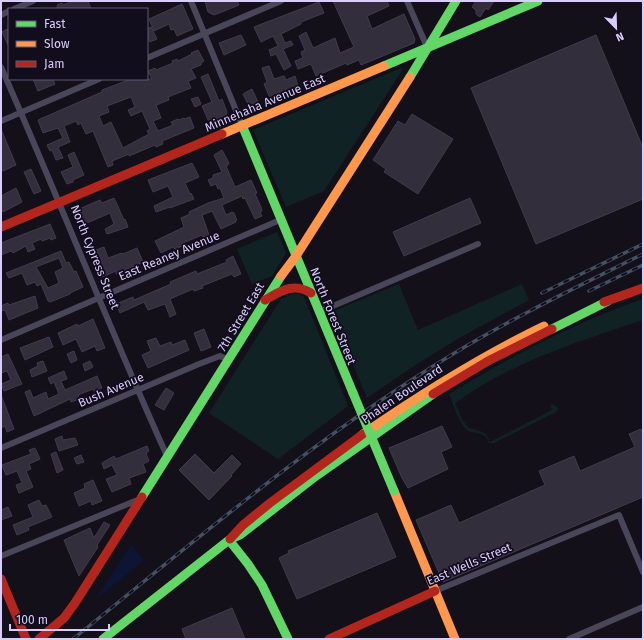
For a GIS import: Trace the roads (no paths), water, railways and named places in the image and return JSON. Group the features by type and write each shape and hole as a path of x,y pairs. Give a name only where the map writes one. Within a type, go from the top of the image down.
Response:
{"street":[{"path":"16,8 33,1"},
{"name":"North Forest Street","path":"190,1 280,220 456,639"},
{"path":"148,58 281,1"},
{"path":"407,1 427,47"},
{"name":"7th Street East","path":"39,639 64,618 229,360 264,301 296,256 415,69 456,1"},
{"name":"Minnehaha Avenue East","path":"1,227 538,1"},
{"name":"North Cypress Street","path":"1,67 60,202 99,298 167,456"},
{"path":"1,121 97,80"},
{"name":"East Reaney Avenue","path":"1,340 280,220"},
{"path":"319,312 478,244"},
{"path":"264,301 286,288 293,286 302,287 311,293"},
{"name":"Phalen Boulevard","path":"103,639 229,540 240,536 316,476 437,391 488,361 608,300 643,288"},
{"name":"Bush Avenue","path":"1,448 220,356 229,360"},
{"path":"1,556 140,499"},
{"name":"East Wells Street","path":"329,639 435,591 619,515 643,572"},
{"path":"229,540 262,585 284,635 288,639"},
{"path":"1,579 26,639"},
{"path":"569,639 643,607"}],"water":[{"path":"131,545 144,560 95,600"}],"railway":[{"path":"542,293 643,244"},
{"path":"73,639 258,490 354,419 453,354 499,327 643,254"},
{"path":"589,291 643,265"}]}
